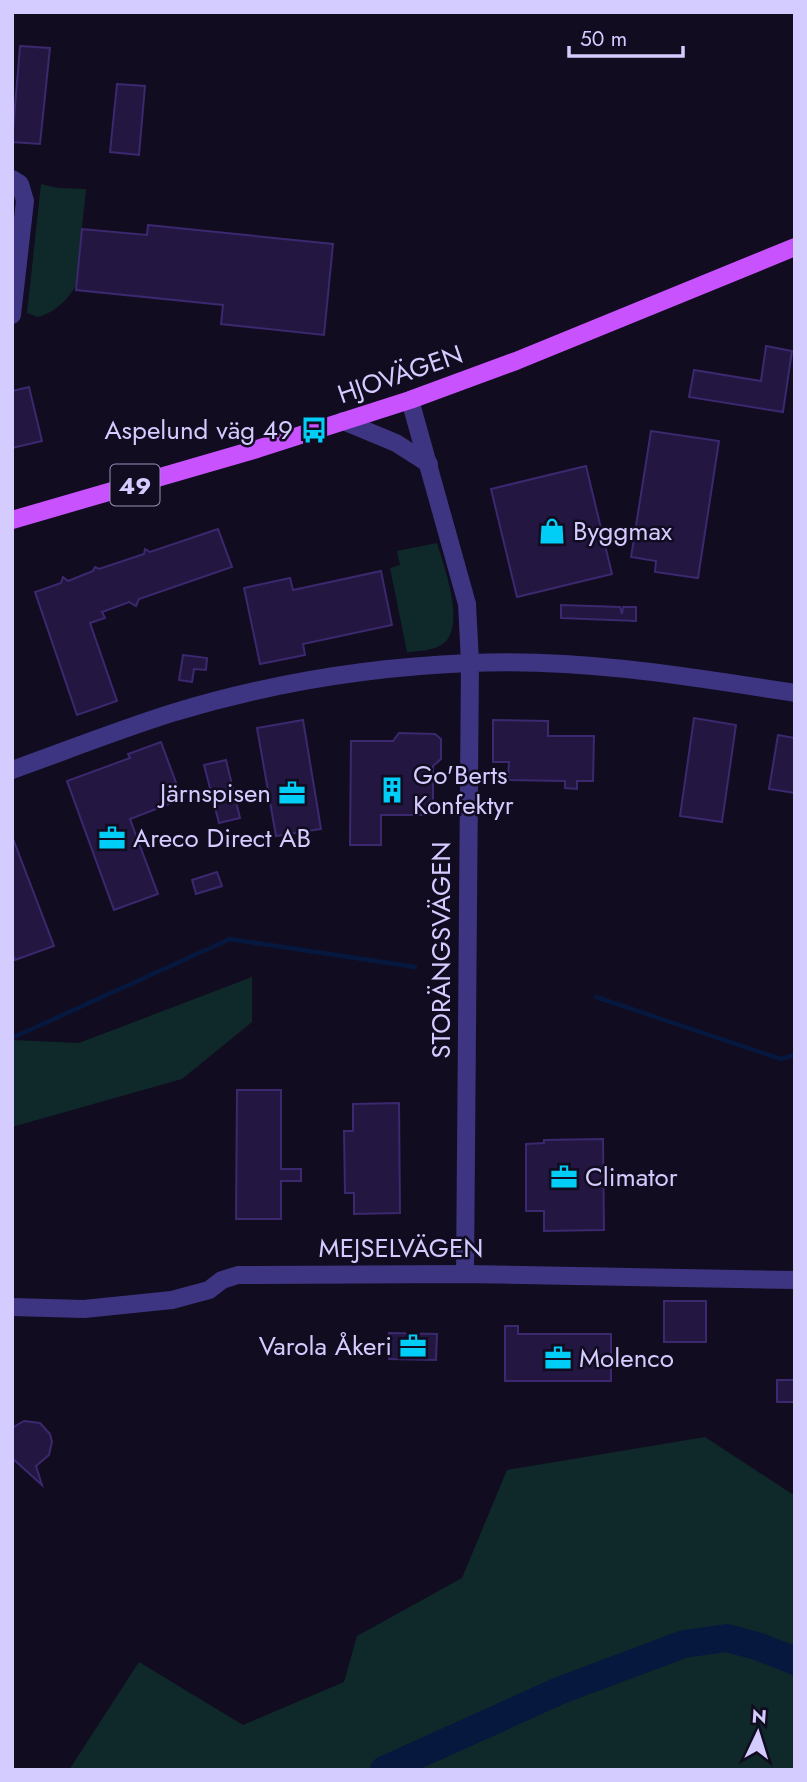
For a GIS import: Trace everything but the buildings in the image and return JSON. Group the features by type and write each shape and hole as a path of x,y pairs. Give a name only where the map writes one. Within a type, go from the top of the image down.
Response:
{"main road":[{"name":"HJOVÄGEN","path":"12,520 244,453 410,400 516,361 795,247"}],"street":[{"path":"12,315 25,201 16,182"},
{"name":"STORÄNGSVÄGEN","path":"410,400 467,604 470,662 465,1274"},
{"path":"343,421 396,443 429,464"},
{"path":"12,770 211,702 337,676 405,667 470,662 637,669 795,693"},
{"name":"MEJSELVÄGEN","path":"12,1307 83,1308 173,1300 209,1290 222,1280 238,1275 465,1274 795,1280"}],"green space":[{"path":"41,184 86,189 76,285 60,305 38,317 27,313"},
{"path":"437,543 451,595 453,623 450,634 444,643 436,648 407,652 390,568 400,565 397,551"},
{"path":"252,977 252,1022 182,1079 12,1127 12,1040 79,1043"},
{"path":"705,1437 795,1496 795,1770 69,1770 139,1662 243,1725 344,1682 357,1636 462,1578 507,1470"}],"waterway":[{"path":"12,1038 230,939 415,967"},
{"path":"596,997 781,1059 795,1055"},
{"path":"384,1770 561,1690 684,1644 727,1638 795,1661"}],"place":[{"name":"Aspelund väg 49","path":"314,430"},
{"name":"Byggmax","path":"552,531"},
{"name":"Go'Berts Konfektyr","path":"392,790"},
{"name":"Järnspisen","path":"292,793"},
{"name":"Areco Direct AB","path":"112,838"},
{"name":"Climator","path":"564,1177"},
{"name":"Varola Åkeri","path":"413,1346"},
{"name":"Molenco","path":"558,1358"}]}
